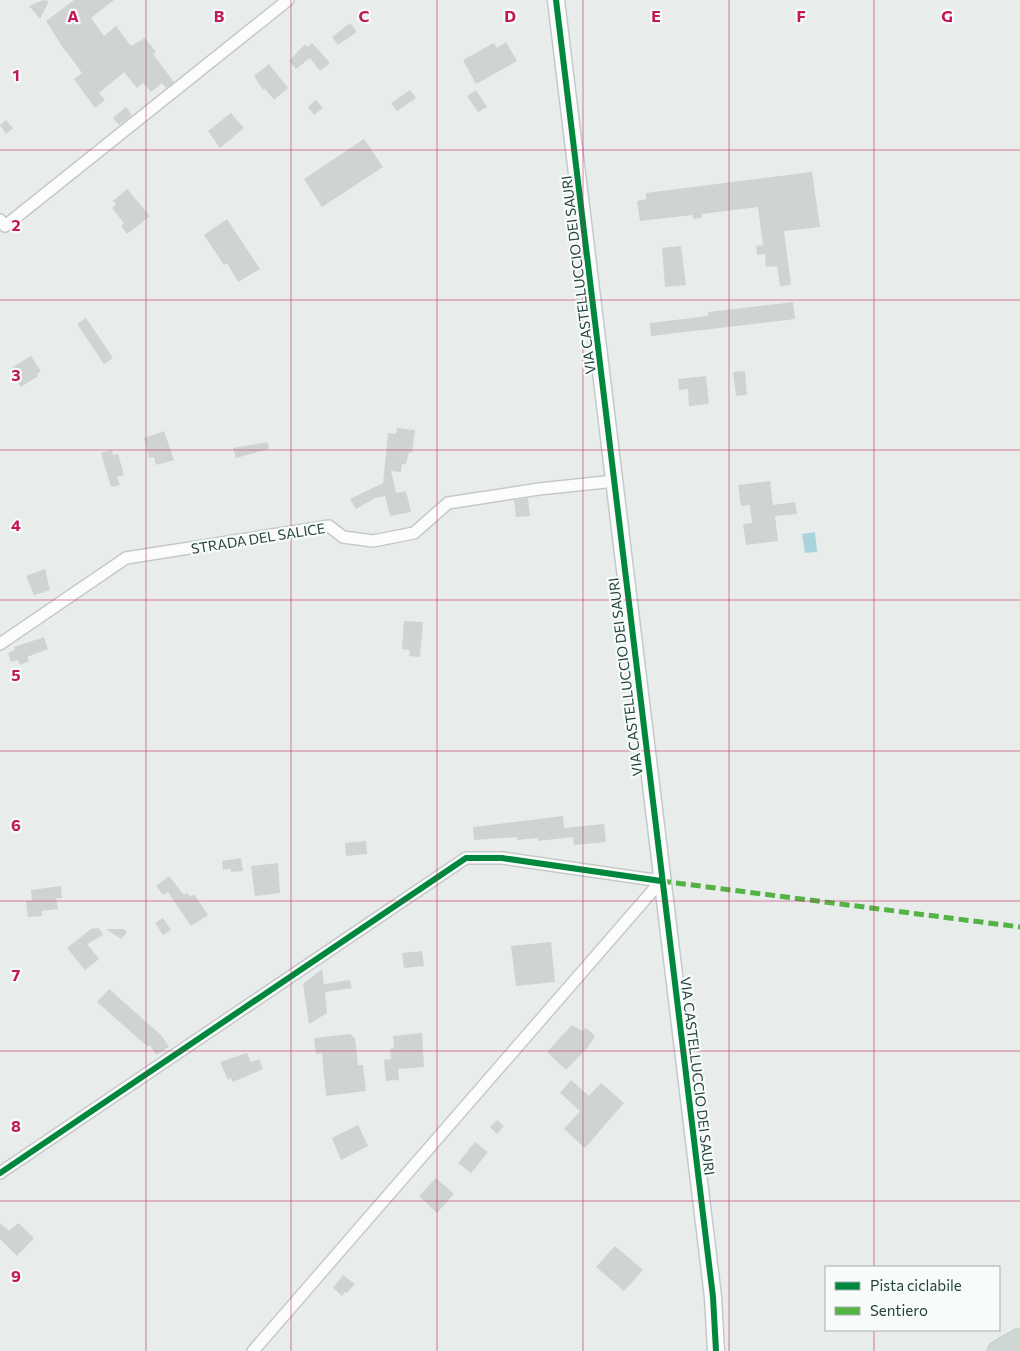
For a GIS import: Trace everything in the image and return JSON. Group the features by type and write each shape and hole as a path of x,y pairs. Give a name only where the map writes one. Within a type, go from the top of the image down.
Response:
{"main road":[{"path":"997,1351 1020,1338"}],"street":[{"path":"0,220 5,226 288,0"},
{"name":"VIA CASTELLUCCIO DEI SAURI","path":"556,0 615,481 661,881 713,1297 716,1351"},
{"name":"STRADA DEL SALICE","path":"0,644 126,558 329,526 343,537 373,541 414,533 448,503 539,489 615,481"},
{"path":"0,1173 466,858 502,858 661,881"},
{"path":"253,1351 661,881"}],"water":[{"path":"815,532 817,552 805,553 802,534"}],"building":[{"path":"43,0 49,1 40,19 29,6"},
{"path":"74,0 114,0 91,18 104,36 116,26 131,46 145,38 156,52 153,54 174,82 166,88 162,83 151,92 143,83 137,88 124,72 99,93 105,100 95,108 74,79 82,73 46,21"},
{"path":"350,23 357,32 338,45 332,37"},
{"path":"506,42 517,61 476,84 463,60 494,43 497,48"},
{"path":"312,43 330,63 320,71 310,58 296,69 289,61 305,44 307,47"},
{"path":"269,64 288,88 274,100 265,89 263,90 254,76"},
{"path":"410,90 416,98 397,111 391,103"},
{"path":"476,90 487,107 478,112 467,96"},
{"path":"316,100 323,108 314,115 308,107"},
{"path":"126,107 132,115 119,125 113,118"},
{"path":"231,113 244,128 220,148 208,131"},
{"path":"6,120 13,128 6,134 0,125"},
{"path":"364,139 383,167 322,207 304,179"},
{"path":"812,172 820,227 784,231 791,285 780,286 777,266 766,267 765,254 757,255 756,246 763,245 758,207 702,214 702,218 693,219 693,215 640,221 637,201 646,199 646,193"},
{"path":"127,189 150,216 127,234 121,226 124,223 112,208 116,204 113,201"},
{"path":"227,219 260,269 238,282 227,263 224,265 204,235"},
{"path":"681,246 686,285 665,287 662,248"},
{"path":"793,302 795,319 651,336 650,323 708,316 708,312"},
{"path":"86,318 113,358 104,364 77,324"},
{"path":"31,356 41,371 37,374 38,376 21,387 10,369"},
{"path":"745,371 747,395 736,396 733,372"},
{"path":"706,376 709,404 689,406 688,389 679,390 678,379"},
{"path":"397,428 415,430 412,453 409,452 406,464 402,464 401,472 391,471 396,493 406,491 411,512 390,516 385,496 375,498 356,509 350,499 383,483 388,433 396,434"},
{"path":"164,431 174,460 156,465 154,457 149,458 144,438"},
{"path":"268,442 269,449 236,458 233,448"},
{"path":"112,450 113,455 118,454 124,475 117,477 120,485 111,487 101,453"},
{"path":"770,481 773,505 795,502 797,514 775,516 778,541 746,545 743,524 752,523 750,505 741,506 738,485"},
{"path":"528,498 530,516 516,517 514,500"},
{"path":"45,569 50,590 34,595 26,576"},
{"path":"404,621 423,622 420,657 409,656 410,650 402,649"},
{"path":"44,637 48,649 27,657 29,661 20,665 18,660 11,662 8,653 15,650 14,647"},
{"path":"563,816 564,828 604,824 606,842 574,845 573,837 538,841 538,838 517,840 517,837 474,840 473,827"},
{"path":"366,841 367,854 346,856 345,843"},
{"path":"241,858 243,871 231,872 231,869 223,870 222,861"},
{"path":"278,863 280,893 255,896 251,866"},
{"path":"169,876 184,895 188,893 190,897 194,894 208,915 191,926 168,892 163,895 156,886"},
{"path":"61,886 62,898 56,898 58,909 42,911 42,916 28,917 26,901 32,901 31,890"},
{"path":"163,918 171,930 163,935 155,923"},
{"path":"99,928 103,935 87,944 99,959 85,970 67,948 91,929"},
{"path":"106,929 124,929 127,933 121,939"},
{"path":"551,942 555,982 516,986 511,946"},
{"path":"422,951 424,966 404,968 402,953"},
{"path":"322,969 324,984 350,980 352,988 325,992 327,1013 309,1024 303,984"},
{"path":"109,989 162,1036 169,1047 156,1055 150,1045 148,1047 97,1002"},
{"path":"572,1025 582,1031 586,1028 595,1036 588,1047 566,1070 547,1052"},
{"path":"422,1033 424,1067 398,1069 399,1080 386,1081 384,1060 391,1059 390,1049 394,1048 393,1036"},
{"path":"350,1034 355,1038 358,1065 363,1065 366,1091 326,1096 322,1053 316,1054 314,1038"},
{"path":"247,1053 251,1062 259,1059 263,1069 233,1082 231,1078 228,1080 220,1062"},
{"path":"571,1080 589,1096 601,1083 624,1103 585,1148 564,1129 580,1111 560,1093"},
{"path":"497,1120 504,1126 497,1134 490,1127"},
{"path":"358,1125 368,1146 341,1160 332,1138"},
{"path":"475,1142 488,1152 471,1173 458,1163"},
{"path":"436,1178 454,1194 437,1213 419,1196"},
{"path":"0,1223 9,1231 18,1223 34,1238 17,1256 0,1239"},
{"path":"615,1246 643,1270 624,1291 596,1267"},
{"path":"343,1275 355,1284 342,1296 333,1288"}],"marked path":[{"path":"661,881 1020,927"}],"cycle path":[{"path":"556,0 713,1297 716,1351"},
{"path":"0,1173 466,858 502,858 661,881"}]}
